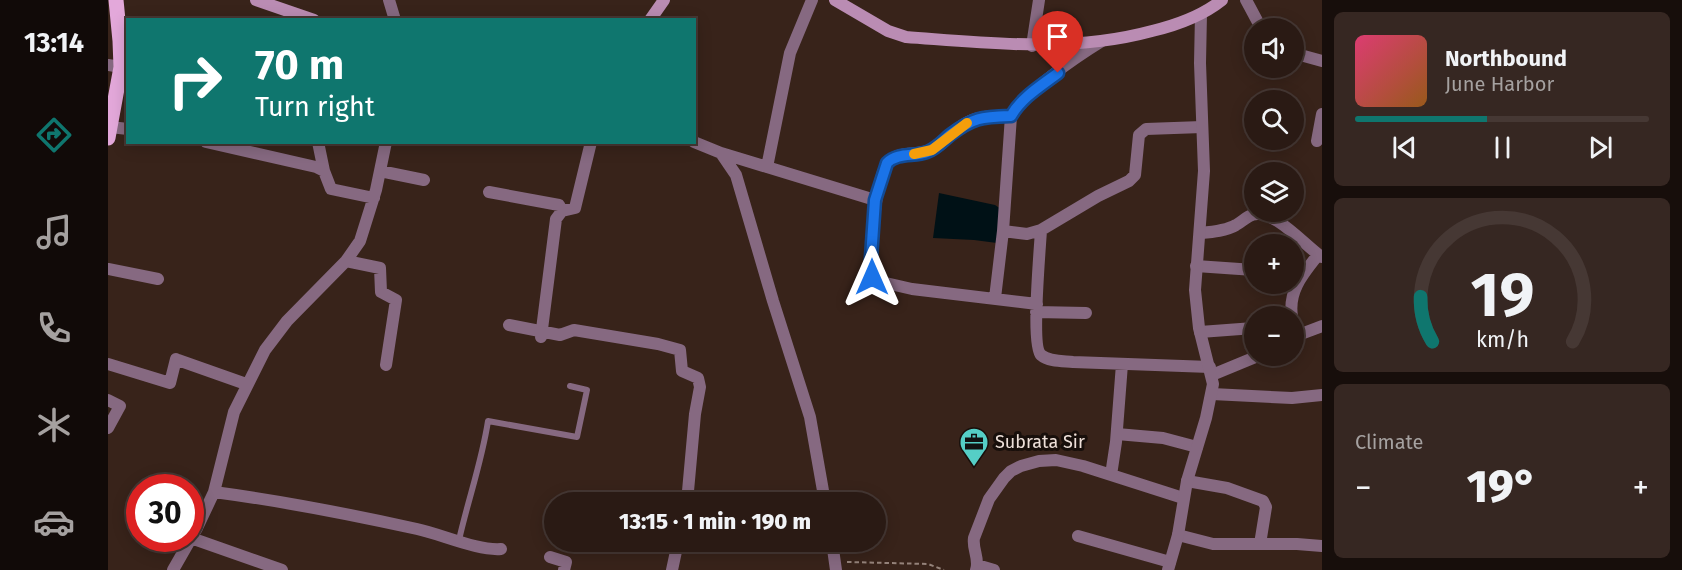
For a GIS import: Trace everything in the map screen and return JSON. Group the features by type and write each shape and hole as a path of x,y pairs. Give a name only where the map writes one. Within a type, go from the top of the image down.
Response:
{"main road":[{"path":"109,132 119,70 120,40 116,0"},
{"path":"256,0 298,17"},
{"path":"651,18 664,0"},
{"path":"835,0 888,31 906,37 1032,46 1127,38 1172,26 1200,14 1222,0"}],"street":[{"path":"389,0 394,18"},
{"path":"767,167 790,53 812,0"},
{"path":"1032,46 1039,0"},
{"path":"1246,0 1256,18"},
{"path":"1078,536 1169,566 1178,536 1186,481 1212,394 1211,371 1200,332 1195,290 1204,164 1200,14"},
{"path":"995,298 1003,231 1011,116 1029,94 1102,41"},
{"path":"1304,55 1322,61"},
{"path":"1317,141 1322,114"},
{"path":"1011,116 973,119 932,150 900,156 887,163 875,200 870,272 877,281 912,289 995,298 1037,308 1086,313"},
{"path":"1003,231 1027,234 1041,230 1098,196 1129,182 1135,175 1139,135 1142,131 1202,127"},
{"path":"109,132 126,129"},
{"path":"696,143 721,153 875,200"},
{"path":"215,144 316,167 324,171"},
{"path":"318,144 324,171 331,189 374,198"},
{"path":"204,512 214,492 234,412 265,350 287,321 346,261 360,242 374,198 386,144"},
{"path":"541,334 556,219 562,211 575,208 591,144"},
{"path":"721,153 736,175 810,417 823,492"},
{"path":"380,171 424,180"},
{"path":"489,192 559,205 562,211"},
{"path":"1200,233 1225,230 1236,226 1251,215 1259,214 1277,221 1320,256 1304,272"},
{"path":"1041,230 1037,350 1042,356 1053,360 1211,371 1244,360"},
{"path":"346,261 380,268 381,292 396,300 386,364"},
{"path":"1196,266 1244,269"},
{"path":"108,269 158,279"},
{"path":"509,326 541,334 560,335 574,330 658,344 680,350 682,371 698,378 700,387 688,492"},
{"path":"1304,333 1322,326"},
{"path":"1200,332 1244,329"},
{"path":"108,364 170,383 176,360 178,360 246,384"},
{"path":"1111,475 1117,434 1122,364"},
{"path":"1212,394 1292,398 1322,395"},
{"path":"108,400 120,406 108,428"},
{"path":"1117,434 1163,438 1197,447"},
{"path":"994,570 977,568 973,544 983,512 994,490 1011,471 1021,466 1039,461 1056,460 1083,466 1183,498"},
{"path":"1186,481 1227,488 1263,501 1266,507 1260,544"},
{"path":"214,492 263,498 420,529 501,549"},
{"path":"1178,536 1213,544 1322,546"},
{"path":"204,543 282,570"},
{"path":"173,570 183,552"},
{"path":"672,570 676,552"},
{"path":"550,557 566,562 564,570"}],"lane":[{"path":"459,540 467,502 484,446 488,421 577,437 587,390 570,386"}],"path":[{"path":"836,566 928,564 944,570"}],"shaded area":[{"path":"939,193 995,205 1001,209 997,243 933,238"}],"slow traffic":[{"path":"914,154 932,150 967,123"}],"place":[{"name":"Subrata Sir","path":"974,468"}],"route":[{"path":"872,277 870,272 875,200 887,163 900,156 932,150 973,119 1011,116 1029,94 1058,73"}]}
